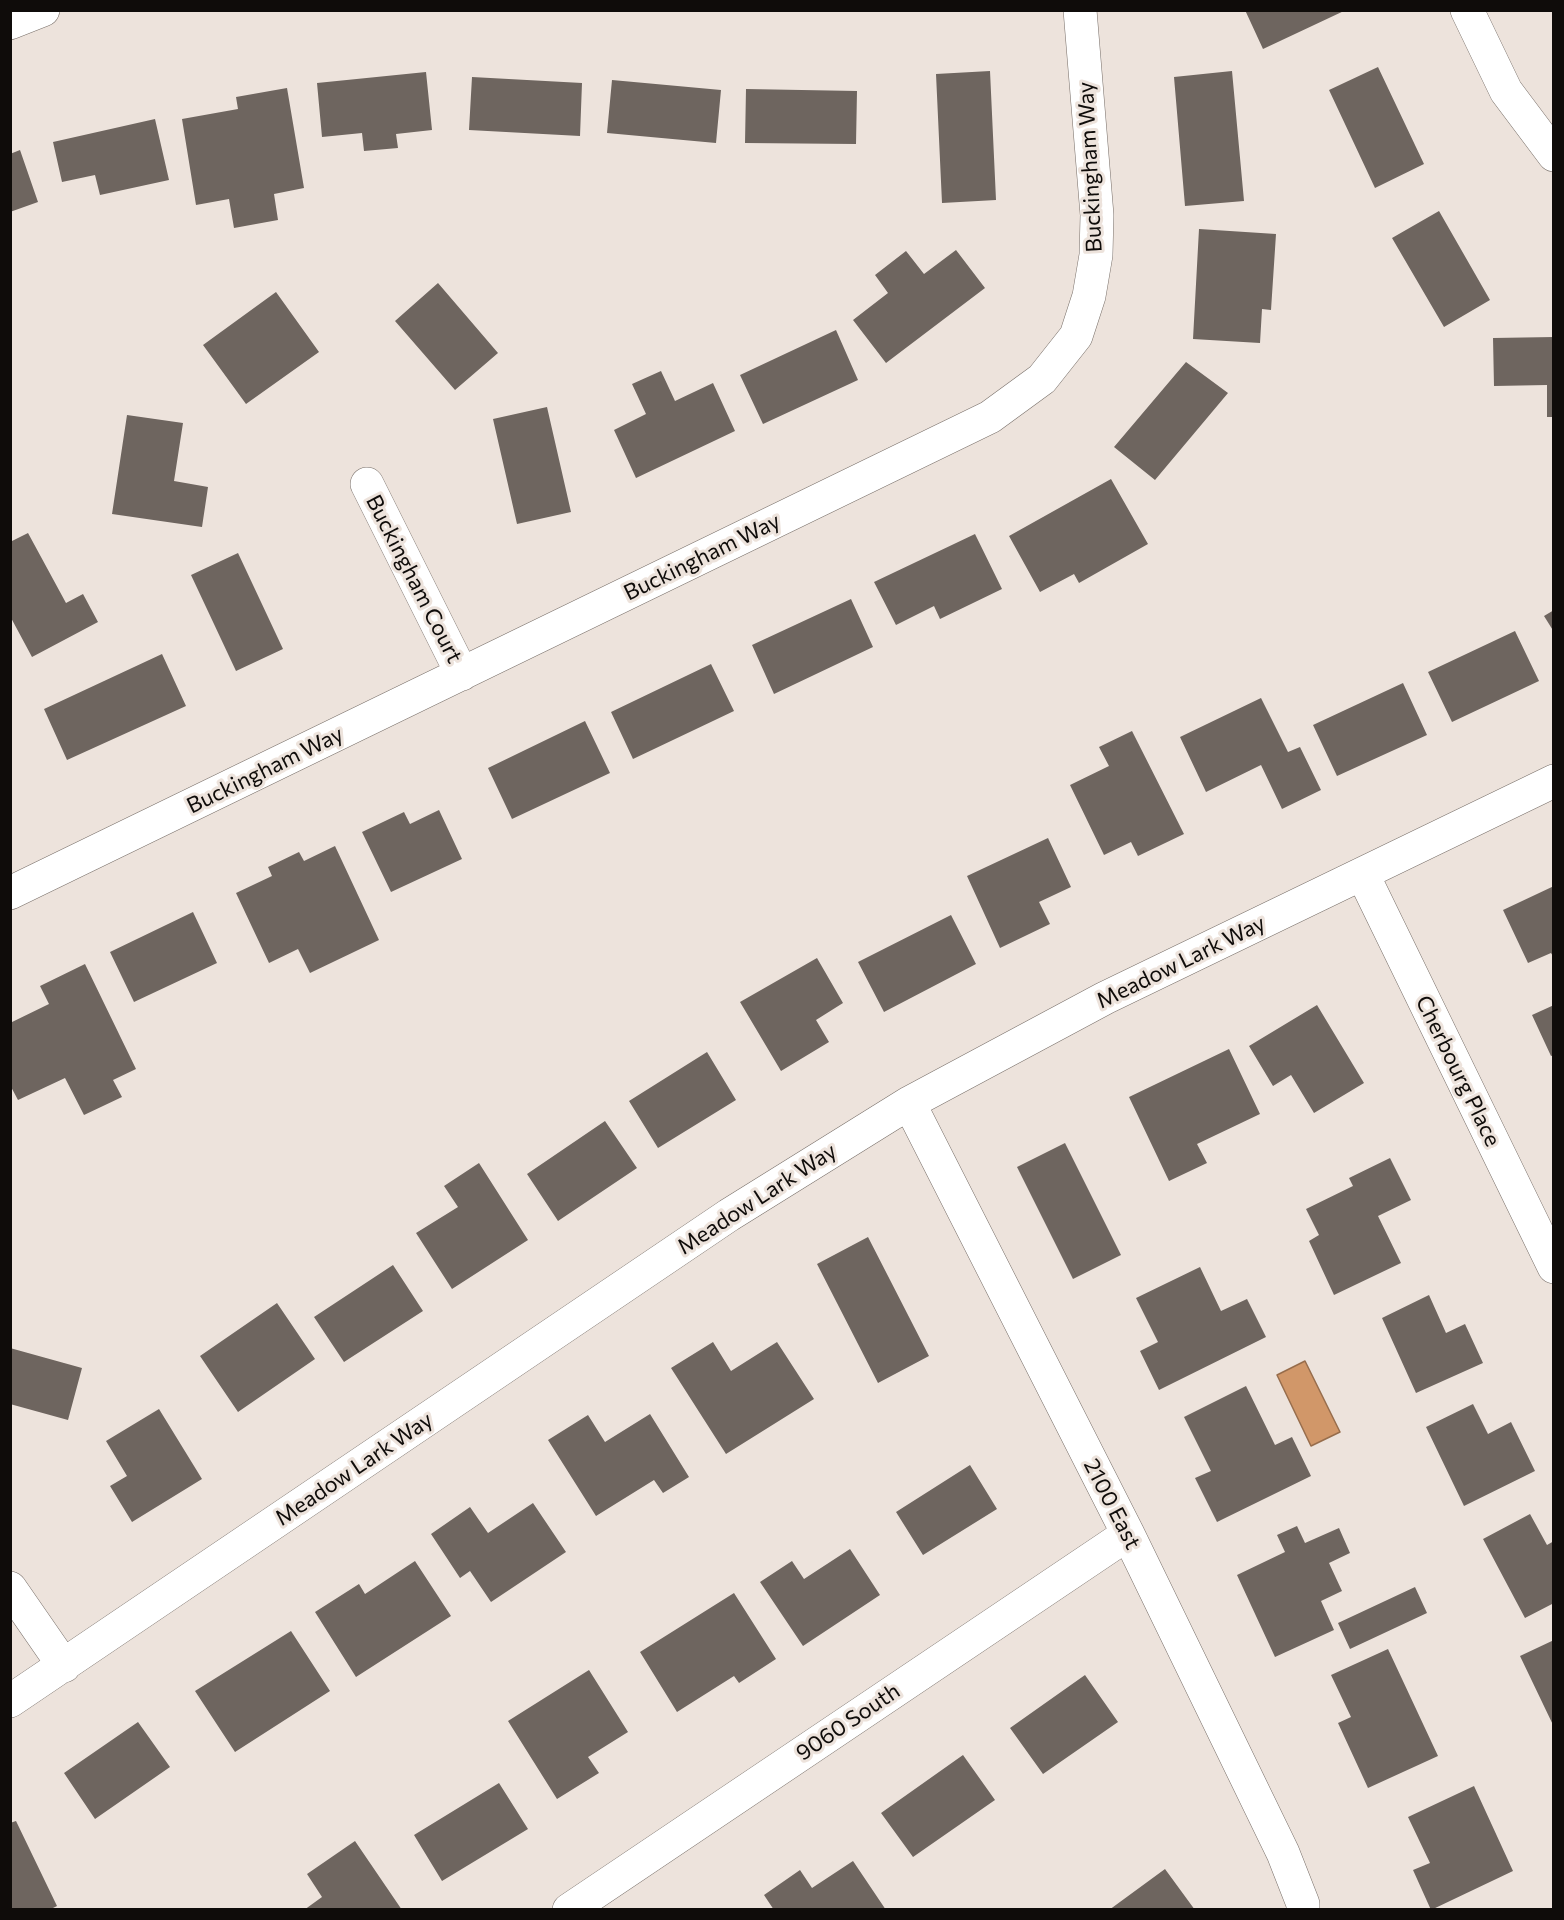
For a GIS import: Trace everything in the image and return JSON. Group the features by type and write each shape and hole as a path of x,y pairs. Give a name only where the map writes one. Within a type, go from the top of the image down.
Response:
{"street":[{"path":"10,23 43,10"},
{"name":"Buckingham Way","path":"15,880 462,674 990,417 1042,379 1076,336 1089,296 1096,255 1097,215 1080,10"},
{"path":"1467,10 1506,91 1554,154"},
{"name":"Buckingham Court","path":"367,484 462,674"},
{"name":"Meadow Lark Way","path":"10,1701 729,1215 909,1103 1105,998 1554,781"},
{"name":"Cherbourg Place","path":"1362,875 1554,1267"},
{"name":"2100 East","path":"909,1103 1128,1534 1283,1853 1303,1904 1303,1910"},
{"name":"9060 South","path":"569,1910 1128,1534"},
{"path":"10,1588 63,1666"}],"shaded area":[{"path":"1305,1361 1340,1432 1311,1446 1277,1375"}],"building":[{"path":"1245,10 1346,10 1263,49"},
{"path":"1378,67 1424,164 1375,188 1329,90"},
{"path":"990,71 996,200 942,203 936,74"},
{"path":"1232,71 1244,201 1185,206 1174,77"},
{"path":"426,72 432,130 396,134 398,148 364,151 362,133 322,137 317,83"},
{"path":"472,77 582,83 580,136 469,130"},
{"path":"612,80 721,90 716,143 607,133"},
{"path":"287,88 304,188 274,194 278,220 234,228 229,199 196,205 182,119 238,109 236,97"},
{"path":"746,89 857,91 856,144 745,143"},
{"path":"155,119 169,180 100,195 95,175 62,182 53,142"},
{"path":"20,150 38,202 10,212 10,154"},
{"path":"1439,211 1490,300 1444,327 1392,238"},
{"path":"1199,229 1276,234 1271,310 1262,309 1260,343 1193,339"},
{"path":"956,250 985,288 886,363 853,320 888,293 875,275 906,251 924,274"},
{"path":"438,283 498,353 455,390 395,321"},
{"path":"276,292 319,352 246,404 203,345"},
{"path":"836,330 858,380 763,424 740,375"},
{"path":"1554,337 1554,417 1547,417 1547,385 1494,386 1493,338"},
{"path":"1186,362 1228,393 1155,480 1114,447"},
{"path":"661,371 675,401 713,383 735,431 636,478 614,430 646,414 632,384"},
{"path":"547,407 571,512 517,524 493,419"},
{"path":"127,415 183,423 174,481 208,487 202,527 112,514"},
{"path":"1111,479 1148,544 1079,583 1074,574 1040,592 1009,536"},
{"path":"28,533 66,603 83,594 98,622 32,657 10,616 10,542"},
{"path":"975,534 1002,589 940,619 934,606 896,625 874,582"},
{"path":"238,553 283,649 236,671 191,575"},
{"path":"851,599 873,647 774,694 752,645"},
{"path":"1554,610 1554,632 1544,616"},
{"path":"1515,631 1539,681 1452,722 1428,672"},
{"path":"162,654 186,706 67,760 44,709"},
{"path":"711,664 734,711 633,759 611,712"},
{"path":"1403,683 1427,735 1337,776 1313,725"},
{"path":"1261,698 1288,752 1300,747 1321,790 1282,809 1261,765 1206,792 1180,737"},
{"path":"585,721 610,773 512,819 488,768"},
{"path":"1132,731 1184,834 1138,856 1131,842 1104,855 1070,785 1109,766 1099,747"},
{"path":"439,810 462,859 391,892 362,832 404,812 410,824"},
{"path":"1048,838 1071,887 1039,902 1050,924 1000,948 967,876"},
{"path":"335,846 379,940 310,973 298,949 269,963 236,893 272,876 268,867 299,852 304,861"},
{"path":"1554,886 1554,958 1551,953 1528,963 1503,910"},
{"path":"193,912 217,963 134,1002 110,952"},
{"path":"951,915 976,964 884,1012 858,962"},
{"path":"817,958 843,1003 816,1020 829,1042 781,1071 740,1002"},
{"path":"85,964 136,1069 113,1080 122,1097 84,1115 65,1078 18,1100 10,1085 10,1023 49,1004 40,986"},
{"path":"1317,1005 1364,1083 1314,1113 1291,1075 1273,1086 1249,1046"},
{"path":"1554,1005 1554,1055 1551,1056 1532,1015"},
{"path":"1229,1049 1260,1114 1197,1144 1207,1163 1169,1181 1129,1097"},
{"path":"707,1052 736,1100 658,1148 629,1101"},
{"path":"605,1121 637,1168 558,1221 527,1174"},
{"path":"1065,1143 1121,1255 1073,1279 1017,1167"},
{"path":"1390,1158 1411,1200 1378,1216 1401,1263 1334,1295 1309,1241 1319,1235 1306,1209 1353,1186 1349,1178"},
{"path":"479,1163 528,1240 452,1289 416,1233 458,1207 444,1186"},
{"path":"868,1237 929,1356 878,1383 817,1264"},
{"path":"393,1265 423,1311 344,1362 314,1317"},
{"path":"1200,1267 1221,1311 1247,1299 1266,1337 1159,1390 1140,1351 1158,1342 1136,1298"},
{"path":"1429,1295 1446,1333 1465,1324 1483,1363 1416,1393 1382,1318"},
{"path":"277,1303 315,1359 238,1412 200,1356"},
{"path":"713,1342 731,1371 777,1342 814,1399 726,1454 671,1368"},
{"path":"10,1348 82,1368 68,1420 10,1404"},
{"path":"1246,1386 1275,1445 1292,1437 1311,1476 1217,1522 1195,1478 1211,1471 1184,1417"},
{"path":"1473,1404 1488,1434 1511,1422 1535,1471 1464,1506 1426,1427"},
{"path":"159,1409 202,1479 132,1522 110,1486 127,1476 106,1441"},
{"path":"650,1414 689,1477 663,1493 654,1480 596,1516 548,1440 588,1415 605,1442"},
{"path":"970,1465 997,1509 923,1555 896,1512"},
{"path":"533,1503 566,1552 491,1602 470,1571 460,1578 431,1534 470,1507 488,1533"},
{"path":"1530,1514 1547,1545 1554,1541 1554,1603 1525,1618 1483,1539"},
{"path":"1297,1526 1305,1543 1339,1528 1350,1553 1329,1563 1342,1591 1321,1601 1334,1630 1275,1657 1237,1575 1285,1552 1277,1535"},
{"path":"850,1549 880,1595 803,1646 760,1582 792,1561 804,1579"},
{"path":"415,1561 451,1616 356,1677 315,1612 359,1584 365,1594"},
{"path":"1415,1587 1427,1613 1350,1649 1338,1623"},
{"path":"734,1593 776,1659 739,1683 734,1676 677,1712 640,1652"},
{"path":"291,1631 330,1691 235,1752 195,1691"},
{"path":"1554,1640 1554,1727 1520,1656"},
{"path":"1388,1649 1438,1756 1368,1788 1338,1723 1351,1717 1331,1675"},
{"path":"589,1670 628,1732 588,1757 599,1773 557,1799 508,1721"},
{"path":"1085,1675 1118,1722 1043,1774 1010,1728"},
{"path":"138,1722 170,1767 95,1819 64,1773"},
{"path":"963,1755 995,1800 913,1857 881,1813"},
{"path":"499,1783 528,1829 442,1881 414,1835"},
{"path":"1474,1786 1513,1871 1431,1910 1413,1870 1430,1863 1408,1817"},
{"path":"16,1821 57,1906 49,1910 10,1910 10,1823"},
{"path":"355,1841 402,1910 304,1910 322,1897 307,1874"},
{"path":"853,1861 886,1910 774,1910 764,1895 800,1870 812,1888"},
{"path":"1165,1869 1195,1910 1109,1910"}]}
